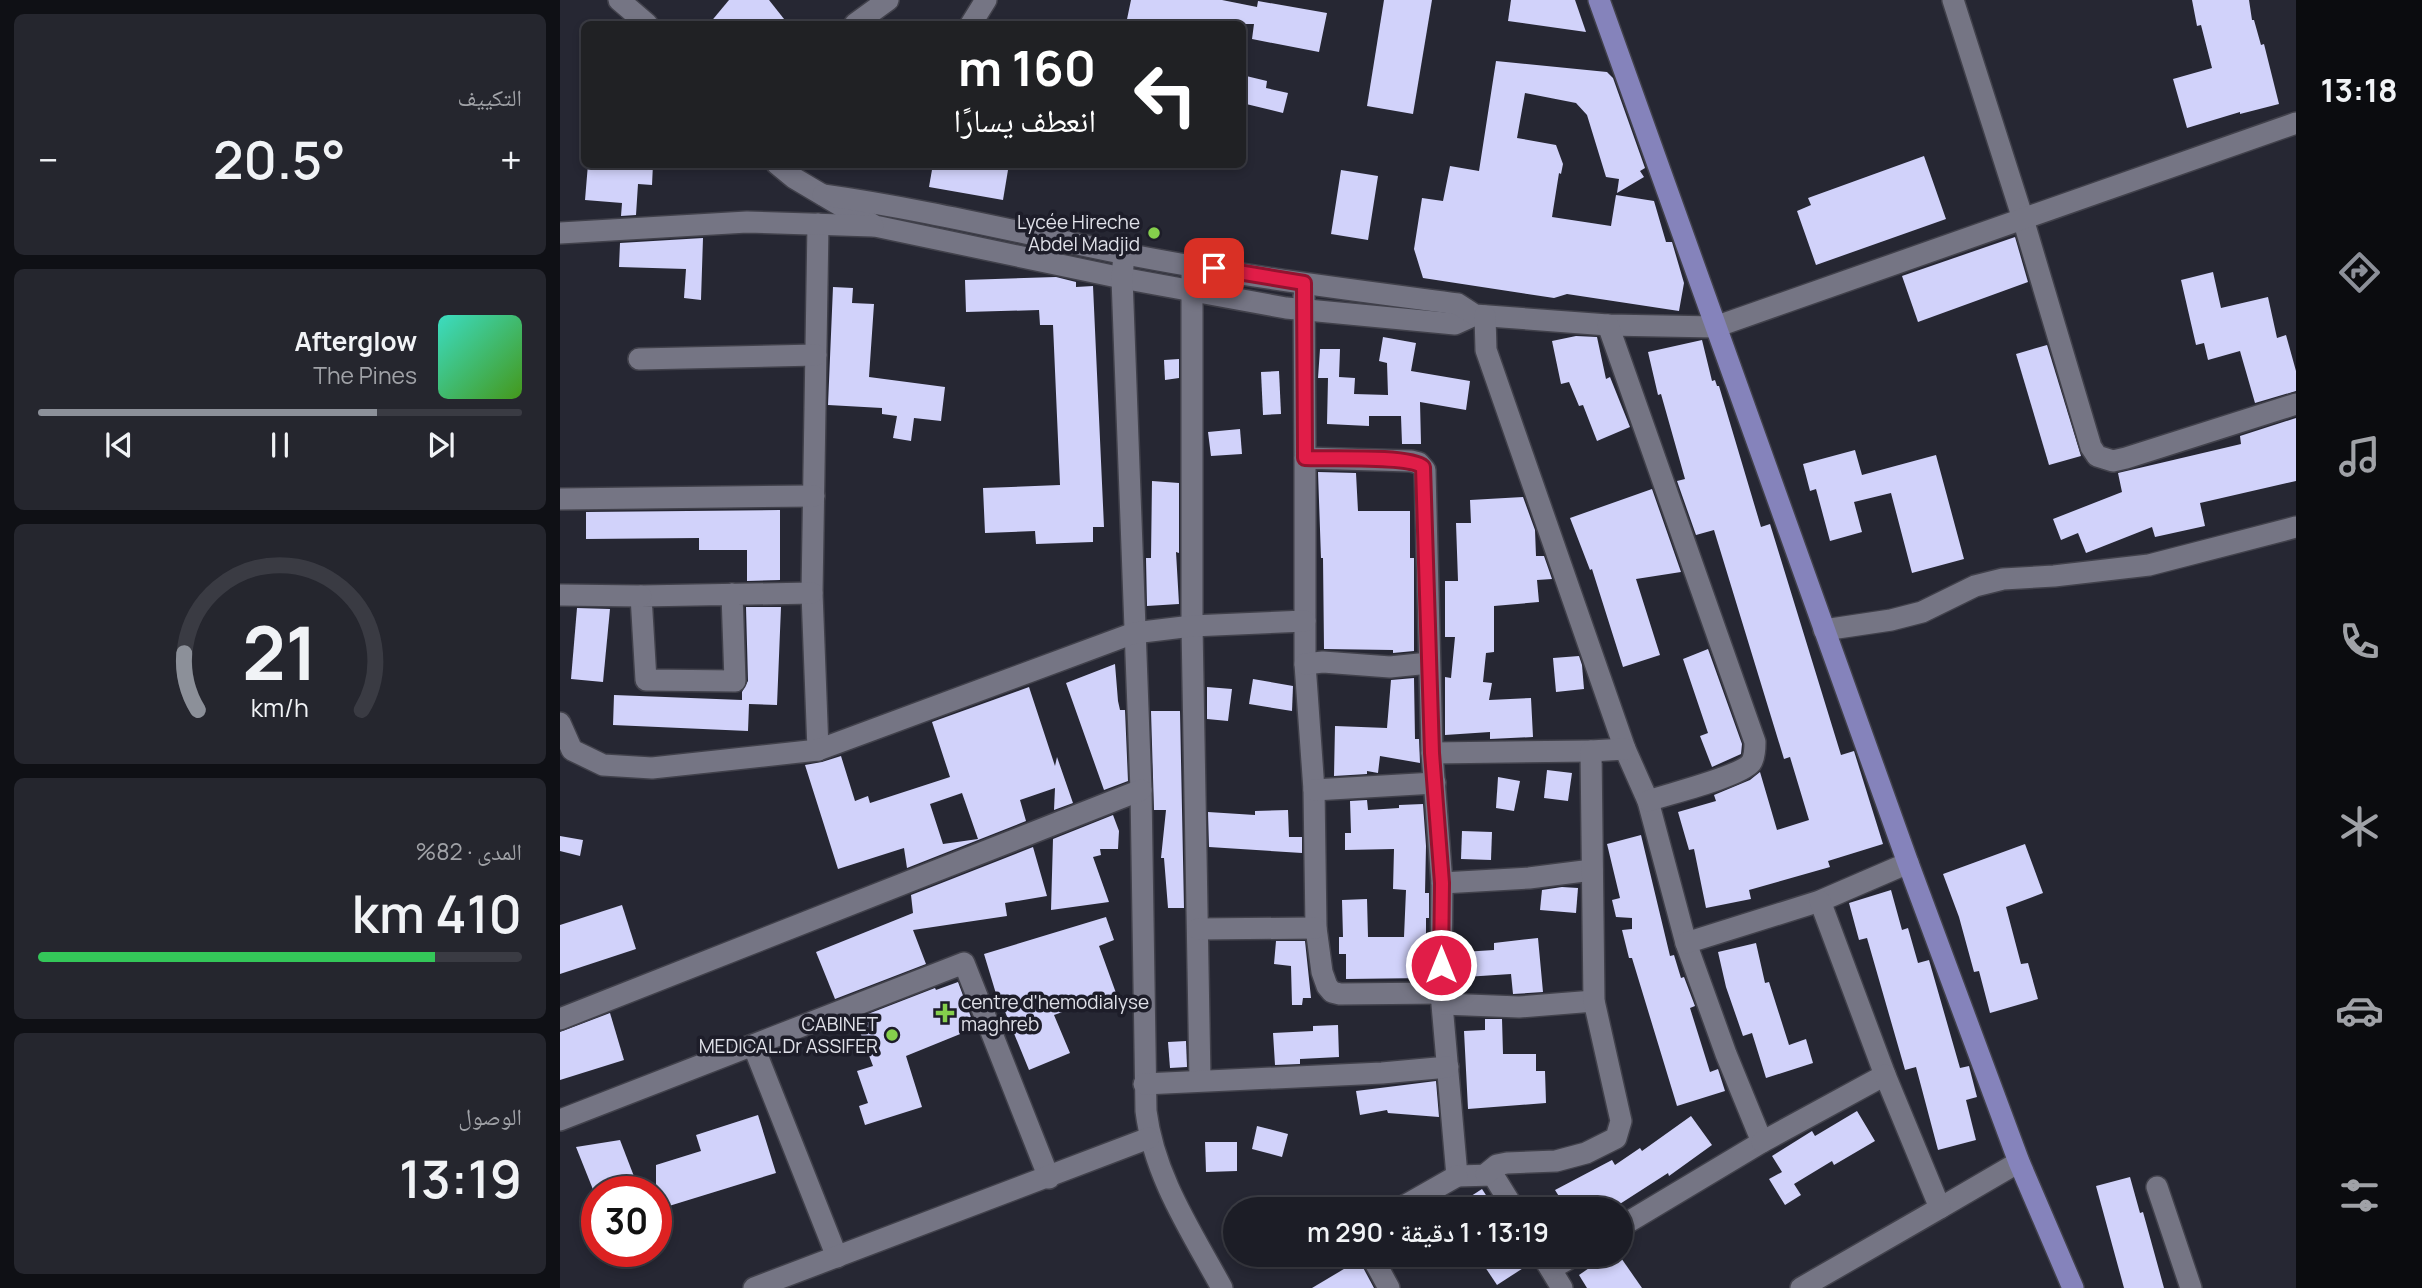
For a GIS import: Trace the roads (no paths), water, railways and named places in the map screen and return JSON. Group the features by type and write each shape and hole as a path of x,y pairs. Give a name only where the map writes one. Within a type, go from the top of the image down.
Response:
{"main road":[{"path":"1599,0 1824,630 2019,1162 2073,1288"}],"street":[{"path":"619,0 644,21"},
{"path":"634,0 645,21"},
{"path":"859,21 888,0"},
{"path":"973,21 986,0"},
{"path":"1953,0 2096,456 2113,461 2126,458 2296,404"},
{"path":"560,233 747,222 875,226 1191,292 1304,310 1455,324 1480,316 1608,325 1715,327 2296,123"},
{"path":"782,168 793,178 875,226"},
{"path":"823,195 879,203 1124,254 1458,304 1480,316"},
{"path":"818,224 812,593 818,750"},
{"path":"1124,254 1122,278 1141,790 1144,1084 1149,1138 1164,1180 1222,1288"},
{"path":"1192,265 1192,626 1200,1080"},
{"path":"1304,283 1306,664 1314,790 1316,928 1322,972 1327,986 1340,995 1442,999 1519,1007 1594,1001"},
{"path":"1480,316 1486,350 1625,749 1647,801 1686,943 1726,1054 1762,1142"},
{"path":"1608,325 1755,742 1755,754 1751,763 1736,772 1647,801"},
{"path":"639,359 816,355"},
{"path":"1305,458 1397,460 1419,463 1423,467 1432,753 1442,883 1442,999 1457,1176"},
{"path":"560,499 814,496"},
{"path":"1824,630 1891,620 1922,612 1975,586 2003,579 2149,565 2296,527"},
{"path":"560,594 642,596 812,593"},
{"path":"642,596 646,680 735,681 732,594"},
{"path":"560,723 572,750 603,765 652,768 818,750 1134,633 1192,626 1305,621"},
{"path":"1306,664 1323,662 1390,667 1429,663"},
{"path":"1432,753 1625,749"},
{"path":"1486,1174 1497,1165 1507,1163 1569,1158 1616,1138 1622,1121 1594,1001 1591,751"},
{"path":"1314,790 1435,783"},
{"path":"560,1019 1141,790"},
{"path":"1686,943 1820,901 1909,863"},
{"path":"1442,883 1529,878 1592,870"},
{"path":"1820,901 1885,1074 1940,1208"},
{"path":"1198,929 1316,928"},
{"path":"560,1120 964,962 1049,1178"},
{"path":"753,1045 837,1257"},
{"path":"1144,1084 1382,1073 1448,1067"},
{"path":"1633,1219 1762,1142 1885,1074"},
{"path":"754,1288 1149,1138"},
{"path":"1801,1288 2019,1162"},
{"path":"1420,1197 1457,1176 1486,1174 1493,1175 1507,1197"},
{"path":"2157,1187 2191,1288"},
{"path":"1378,1267 1389,1288"},
{"path":"1549,1267 1562,1288"}],"place":[{"name":"Lycée Hireche Abdel Madjid","path":"1154,233"},
{"name":"centre d'hemodialyse maghreb","path":"945,1013"},
{"name":"CABINET MEDICAL.Dr ASSIFER","path":"892,1035"}]}
